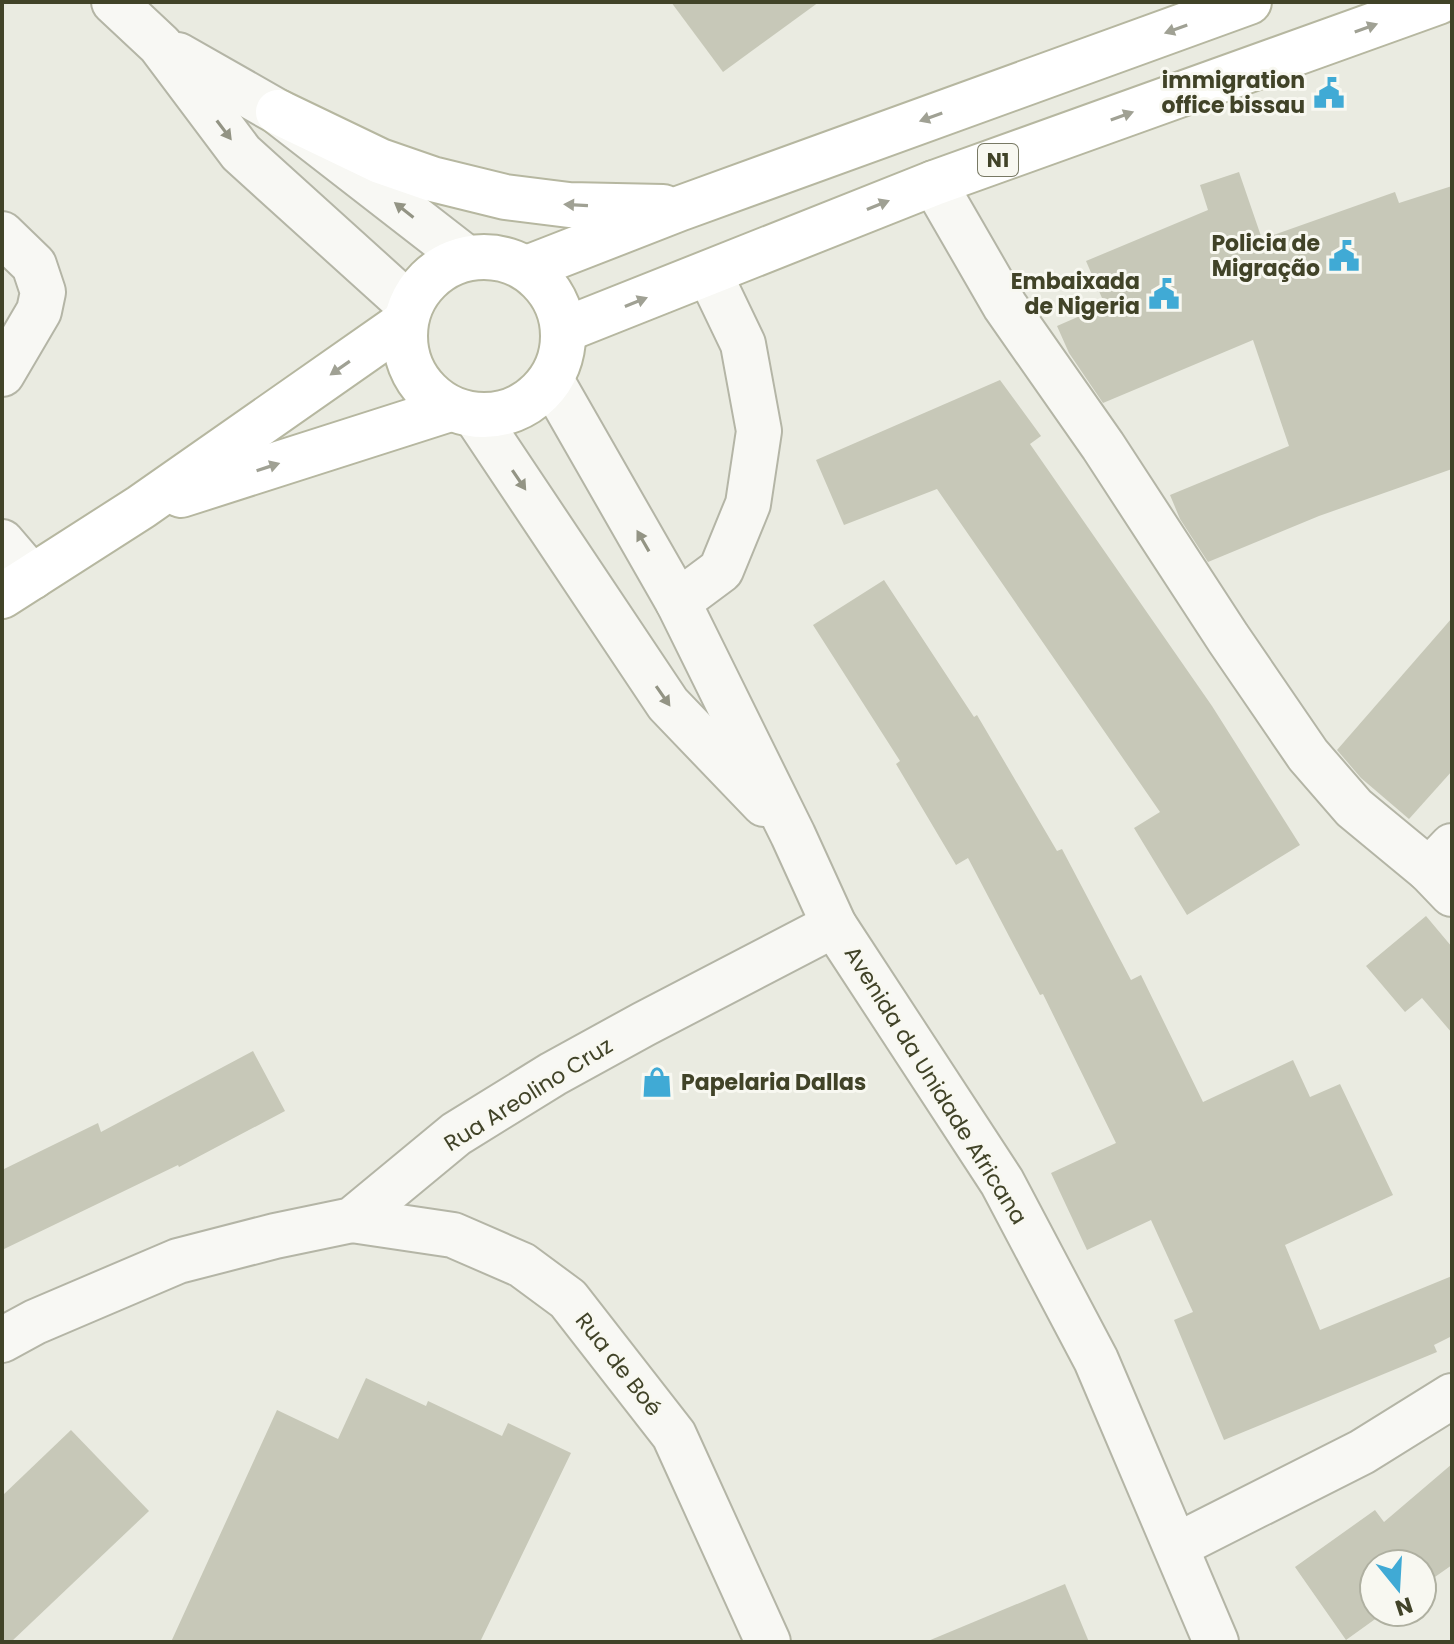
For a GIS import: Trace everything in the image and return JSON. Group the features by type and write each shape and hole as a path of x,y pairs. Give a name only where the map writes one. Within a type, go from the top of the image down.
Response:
{"main road":[{"path":"527,268 681,208 1249,2"},
{"name":"N1","path":"564,330 934,183 1438,2"},
{"path":"278,112 380,161 432,179 505,197 569,205 681,208"},
{"path":"17,586 141,507 406,314 422,284 442,268 466,258 497,257 527,268 545,284 559,306 564,330 561,356 551,380 531,400 504,413 463,412 141,507"},
{"path":"406,314 405,358 422,388 463,412"}],"street":[{"path":"114,2 160,45 241,153 406,314"},
{"path":"160,45 278,112 466,258"},
{"path":"934,183 1005,306 1103,446 1308,755 1354,808 1444,870"},
{"path":"2,234 34,265 43,292 39,311 2,374"},
{"path":"678,602 721,570 748,504 759,431 743,344 709,273"},
{"name":"Avenida da Unidade Africana","path":"551,380 678,602 834,925 1002,1182 1096,1360 1216,1642"},
{"name":"Avenida da Unidade Africana","path":"463,412 668,704 793,835"},
{"path":"2,542 17,586"},
{"name":"Rua Areolino Cruz","path":"2,1340 35,1322 178,1261 352,1220 456,1134 553,1074 834,925"},
{"name":"Rua de Boé","path":"352,1220 453,1235 522,1265 568,1299 674,1435 768,1642"},
{"path":"1176,1546 1362,1452 1452,1396"}],"building":[{"path":"671,2 819,2 723,72"},
{"path":"1239,172 1262,239 1395,192 1399,203 1452,186 1452,469 1319,516 1208,562 1180,519 1170,495 1289,446 1253,340 1103,403 1069,353 1057,326 1105,305 1086,261 1208,210 1200,185"},
{"path":"1000,380 1041,436 1030,444 1212,706 1300,845 1187,915 1134,828 1160,812 937,489 844,525 816,460"},
{"path":"884,580 974,717 977,715 1057,851 1062,849 1131,980 1141,975 1203,1102 1293,1060 1310,1097 1340,1084 1393,1195 1285,1245 1320,1330 1452,1276 1452,1336 1434,1345 1437,1352 1224,1440 1174,1320 1193,1312 1151,1220 1087,1250 1051,1173 1116,1143 1043,994 1040,995 968,858 956,865 896,764 900,761 813,625"},
{"path":"1452,618 1452,771 1409,819 1361,778 1337,750"},
{"path":"1426,916 1452,947 1452,1033 1422,998 1405,1012 1366,966"},
{"path":"253,1051 285,1111 179,1167 2,1250 2,1170 98,1123 101,1132"},
{"path":"366,1378 426,1406 428,1401 502,1436 508,1423 571,1453 480,1642 171,1642 277,1410 338,1439"},
{"path":"71,1430 149,1511 11,1642 2,1642 2,1496"},
{"path":"1452,1464 1452,1565 1438,1575 1438,1548 1358,1548 1358,1628 1363,1628 1346,1640 1295,1567 1375,1510 1384,1522"},
{"path":"1065,1584 1089,1642 928,1642 928,1641"}],"place":[{"name":"immigration office bissau","path":"1329,93"},
{"name":"Policia de Migração","path":"1344,256"},
{"name":"Embaixada de Nigeria","path":"1164,294"},
{"name":"Papelaria Dallas","path":"657,1082"}]}
